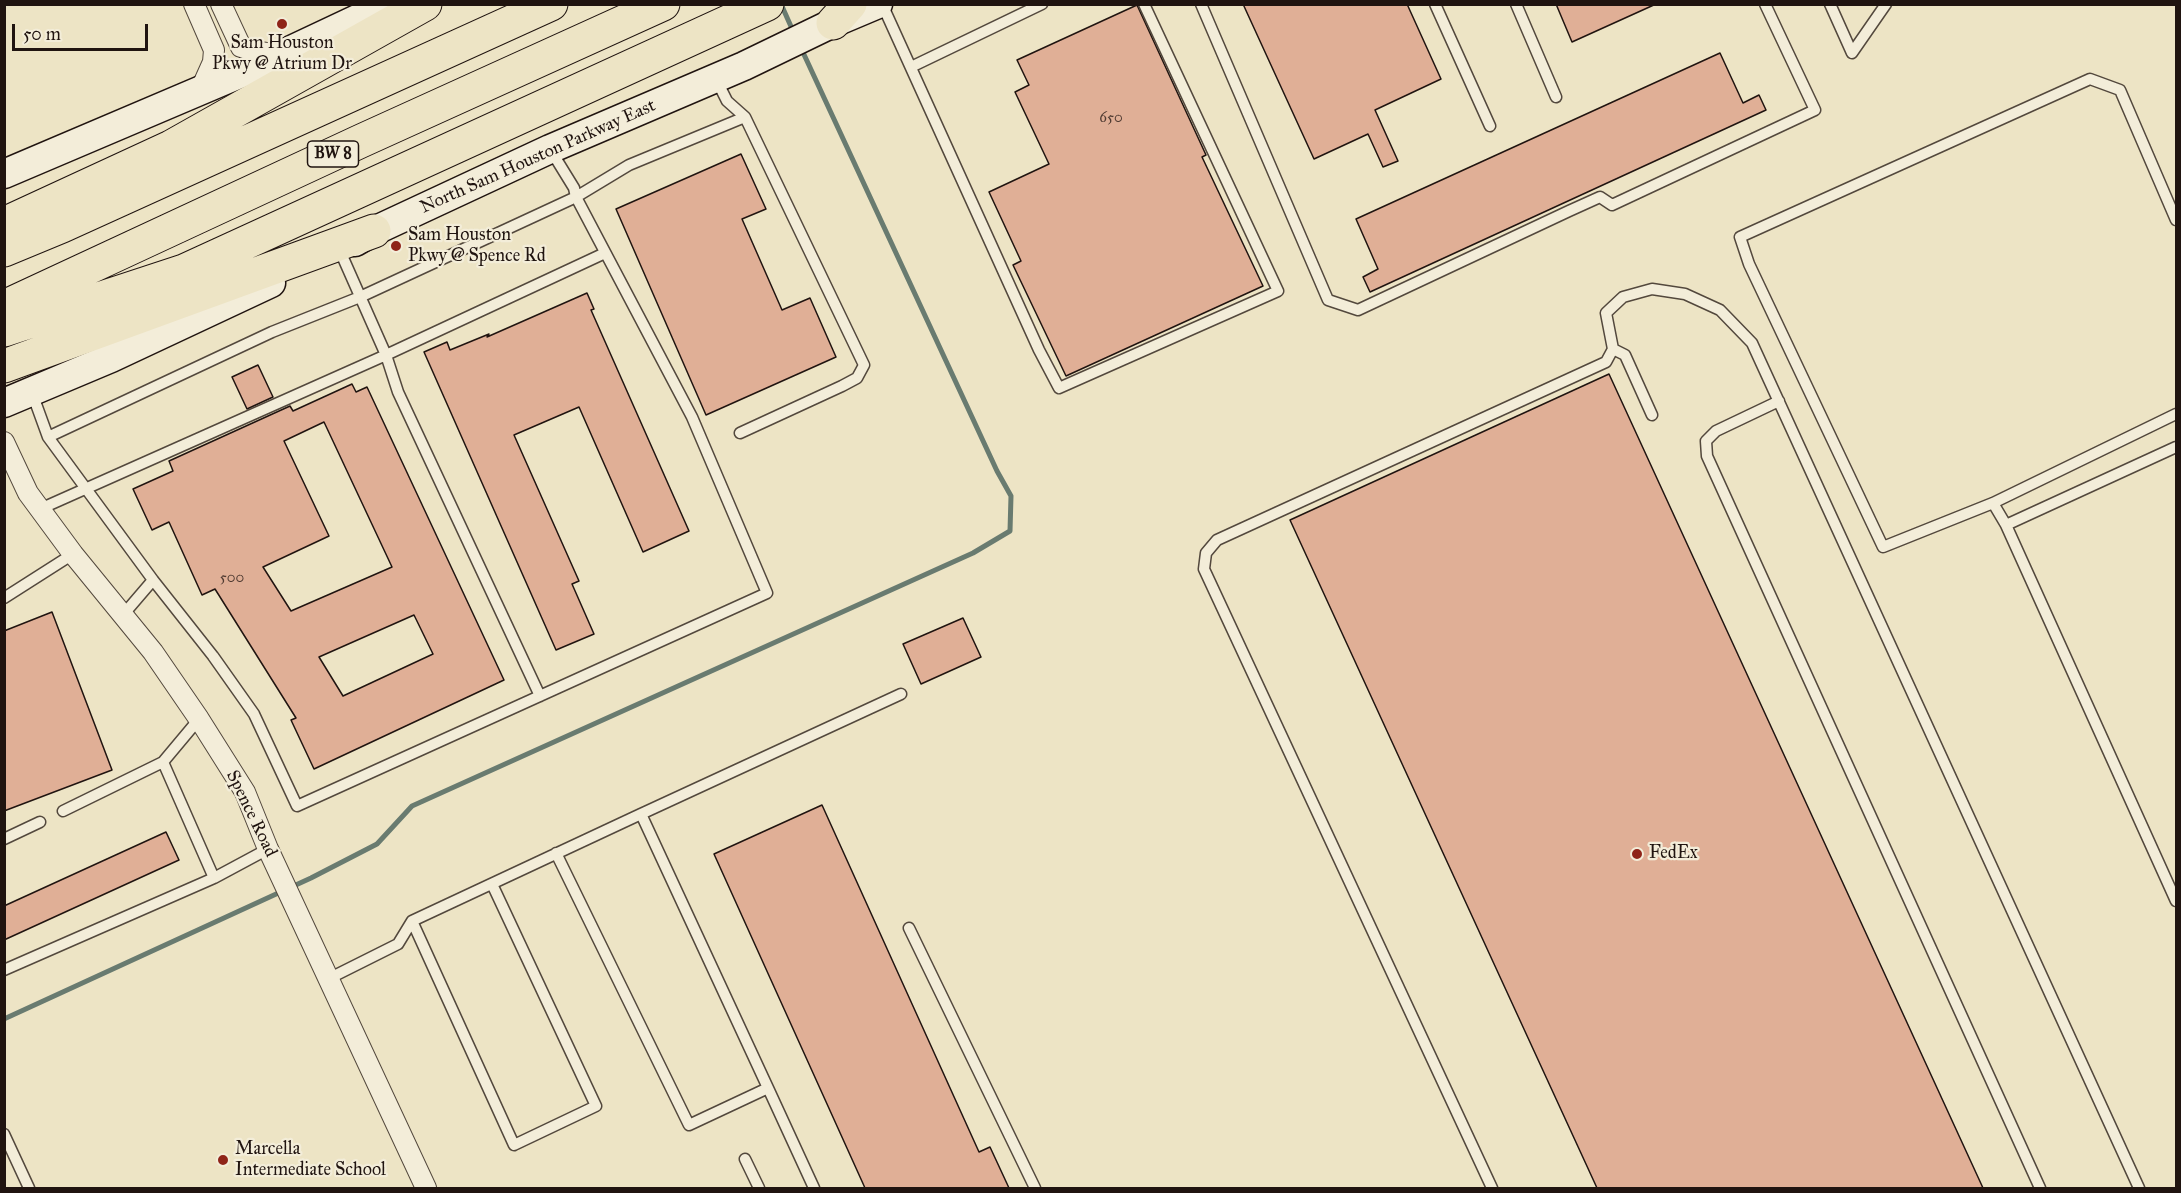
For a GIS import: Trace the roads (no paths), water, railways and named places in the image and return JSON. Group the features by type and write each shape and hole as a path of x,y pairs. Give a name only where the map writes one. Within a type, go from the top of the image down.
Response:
{"highway":[{"path":"4,224 171,147 425,4"},
{"name":"BW 8","path":"4,250 62,226 551,4"},
{"name":"BW 8","path":"4,307 663,4"},
{"path":"4,330 184,272 767,4"},
{"path":"4,366 374,231"}],"main road":[{"path":"4,174 200,91 389,4"},
{"name":"North Sam Houston Parkway East","path":"4,403 339,251 374,231 550,149 768,54 841,14 880,4"}],"street":[{"path":"194,4 214,50 213,62 200,91"},
{"path":"221,4 241,47 280,55"},
{"name":"Spence Road","path":"4,442 28,493 153,652 245,792 272,857 426,1188"}],"lane":[{"path":"880,4 911,67 1039,350 1059,388 1278,291 1144,4"},
{"path":"911,67 1042,4"},
{"path":"1201,4 1328,300 1358,310 1579,206 1600,197 1612,205 1815,110 1765,4"},
{"path":"1435,4 1490,126"},
{"path":"1516,4 1556,97"},
{"path":"1830,4 1852,53 1886,4"},
{"path":"716,78 727,101 745,117 864,365 857,378 740,434"},
{"path":"2176,220 2120,90 2090,79 1740,237 1749,264 1883,547 1993,503 2176,414"},
{"path":"48,437 272,332 360,297 576,197 629,165 745,117"},
{"path":"32,392 48,437 254,714 297,806 767,593 692,417 576,197 574,188 550,149"},
{"path":"339,251 386,355 398,392 540,696"},
{"path":"40,509 386,355 605,253"},
{"path":"1492,1188 1204,569 1206,553 1217,540 1606,362 1613,349 1606,313 1623,297 1652,289 1685,294 1720,310 1752,343 2139,1188"},
{"path":"1613,349 1625,355 1652,415"},
{"path":"1779,401 1716,430 1706,441 1707,456 2040,1188"},
{"path":"2006,525 2176,447"},
{"path":"1993,503 2006,525 2176,901"},
{"path":"4,598 74,554"},
{"path":"123,615 153,580"},
{"path":"328,979 398,944 412,921 901,694"},
{"path":"63,811 163,762 199,719"},
{"path":"163,762 214,878"},
{"path":"640,814 814,1188"},
{"path":"4,839 40,822"},
{"path":"556,853 689,1125 768,1088"},
{"path":"4,970 214,878 272,857"},
{"path":"412,921 514,1145 596,1106 492,884"},
{"path":"909,928 1035,1188"},
{"path":"4,1134 29,1188"},
{"path":"745,1159 759,1188"}],"waterway":[{"path":"781,4 793,31"},
{"path":"4,1019 311,878 377,844 412,806 973,553 1010,531 1011,496 997,471 801,48"}],"place":[{"name":"Sam Houston Pkwy @ Atrium Dr","path":"282,24"},
{"name":"Sam Houston Pkwy @ Spence Rd","path":"396,246"},
{"name":"FedEx","path":"1637,854"},
{"name":"Marcella Intermediate School","path":"223,1160"}]}
